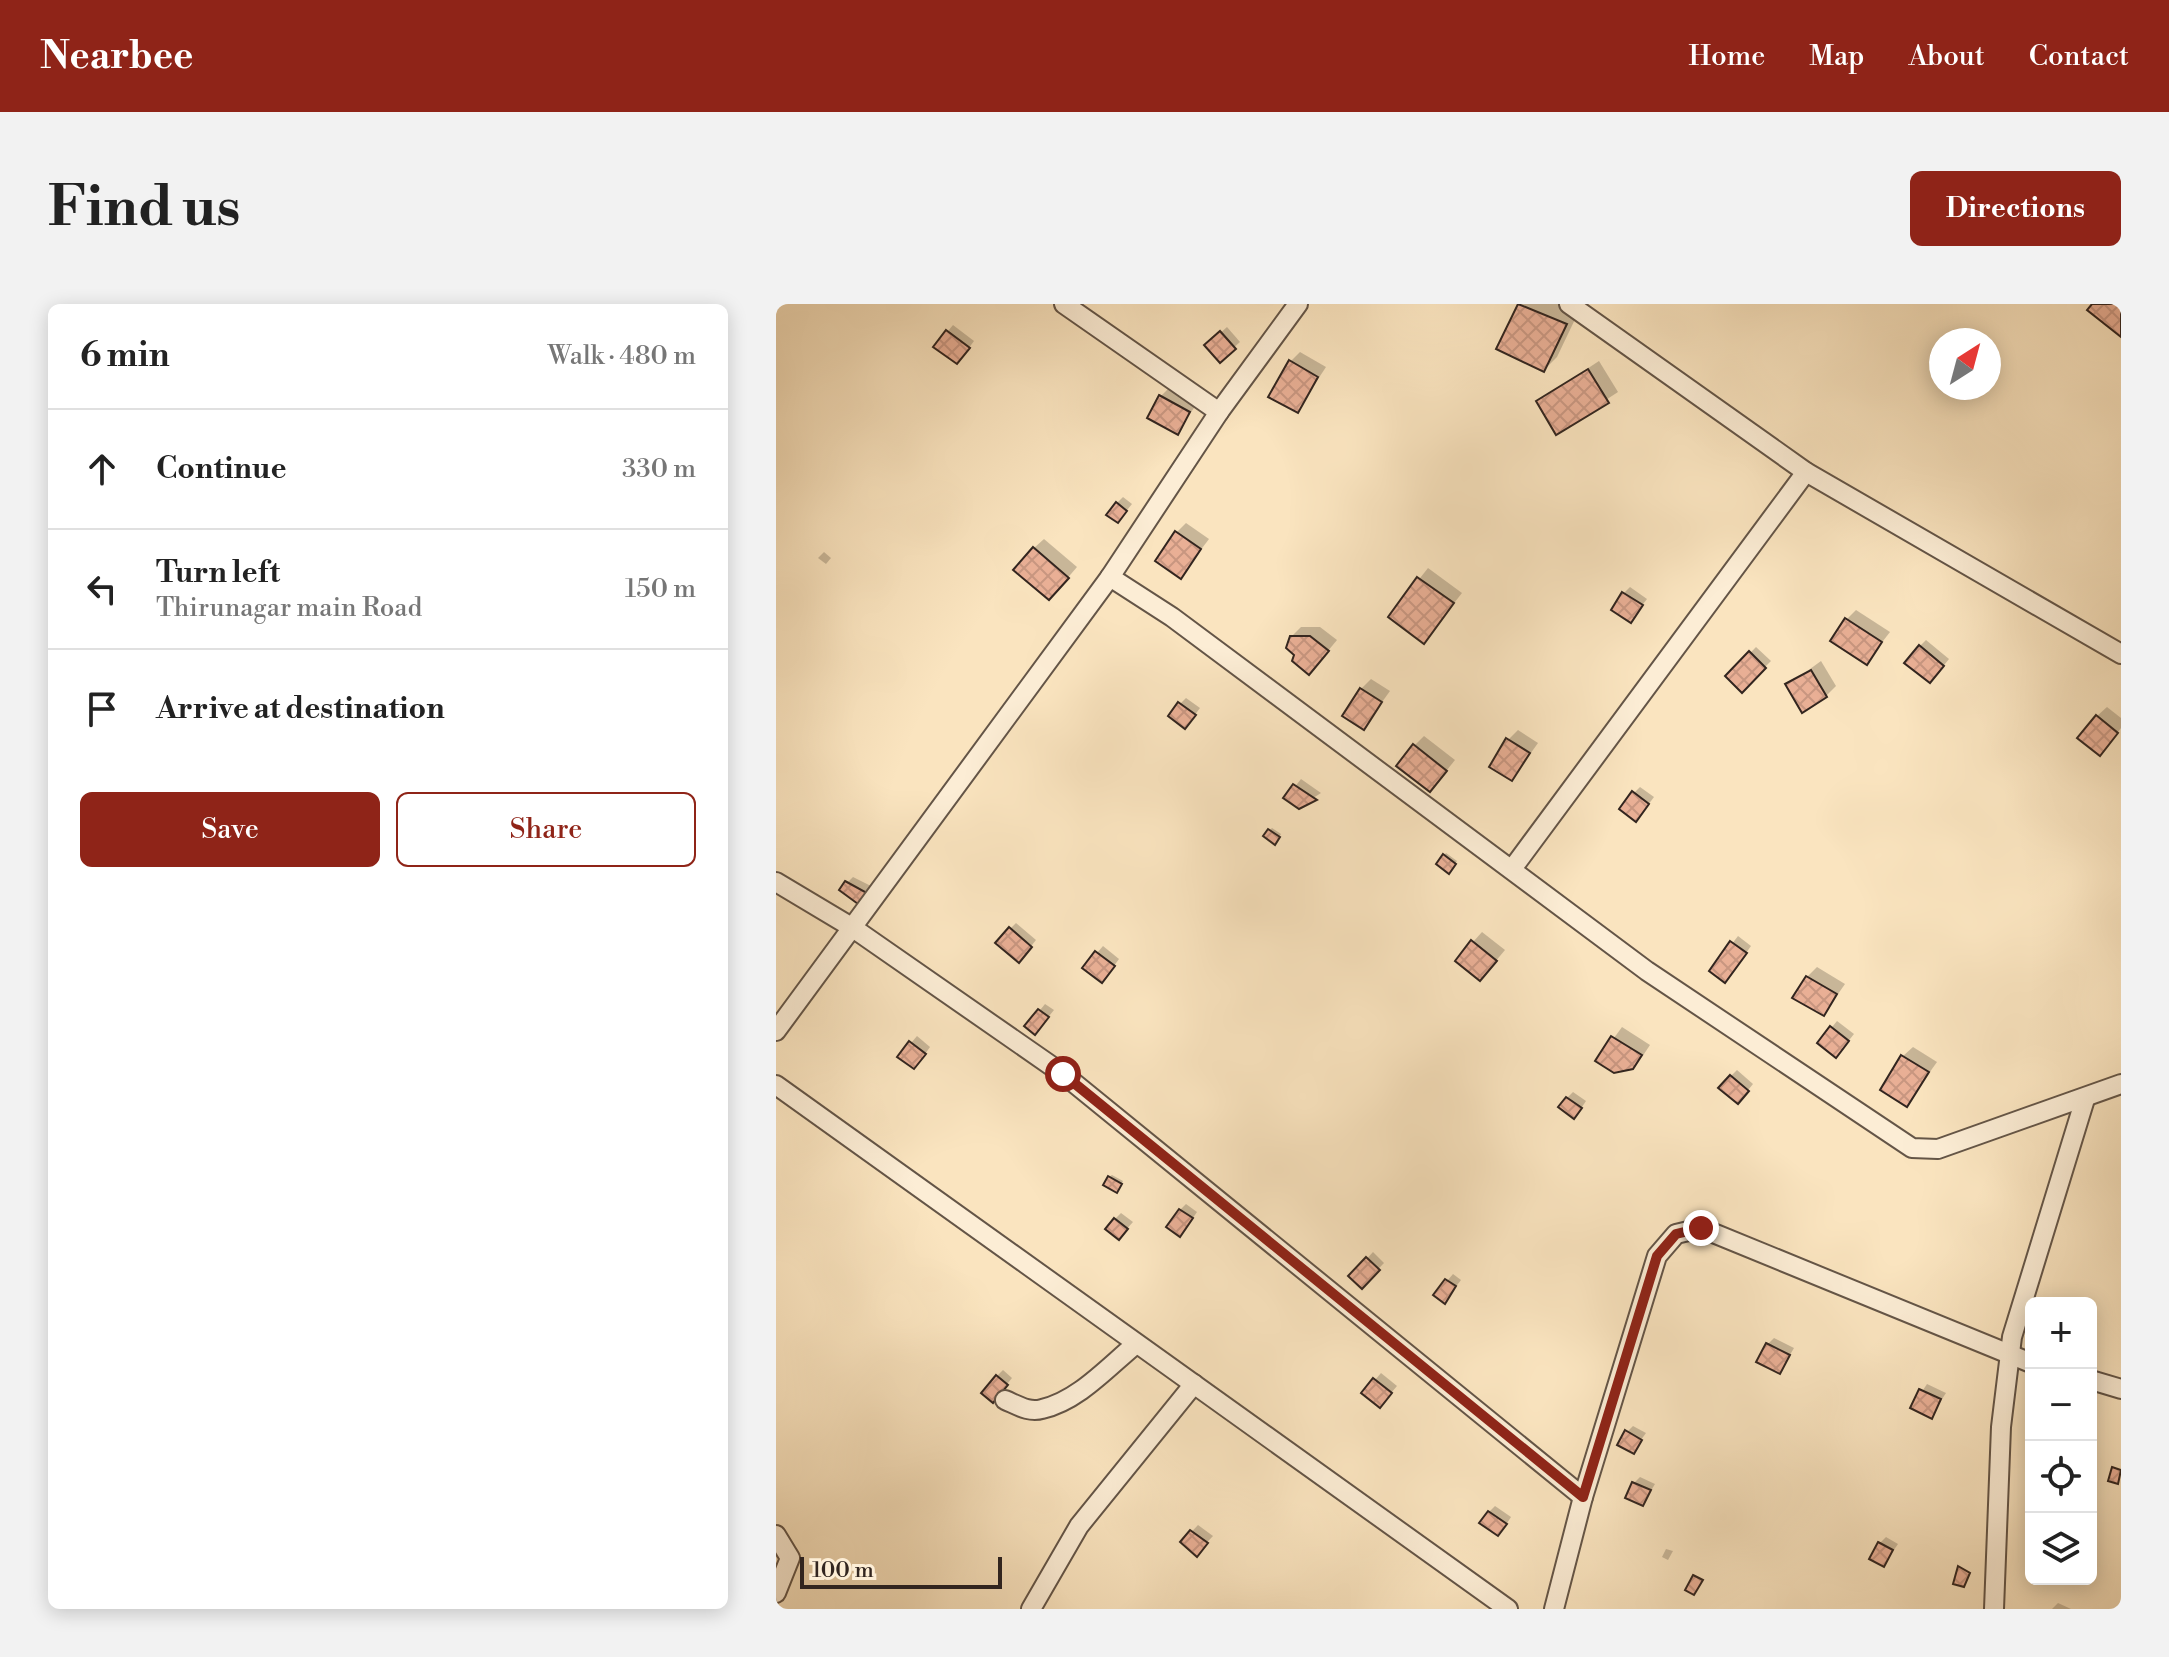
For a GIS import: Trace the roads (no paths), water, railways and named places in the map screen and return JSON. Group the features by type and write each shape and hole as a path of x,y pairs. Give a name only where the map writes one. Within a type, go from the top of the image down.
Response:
{"street":[{"path":"1064,304 1219,412"},
{"path":"776,1031 1110,577 1219,412 1298,304"},
{"path":"1569,304 1806,472 2121,654"},
{"path":"1512,869 1806,472"},
{"path":"1110,577 1172,617 1647,971 1912,1148 1938,1149 2121,1084"},
{"path":"776,882 853,928 1063,1074 1583,1497"},
{"path":"776,1085 1508,1609"},
{"path":"1994,1609 2001,1427 2012,1337 2085,1099"},
{"path":"1554,1609 1583,1497 1657,1256 1676,1234 1701,1228 2025,1362"},
{"path":"1005,1400 1025,1409 1041,1410 1078,1392 1136,1344"},
{"path":"2097,1382 2121,1389"},
{"path":"1031,1609 1079,1526 1194,1384"},
{"path":"776,1535 790,1558 776,1593"}]}
